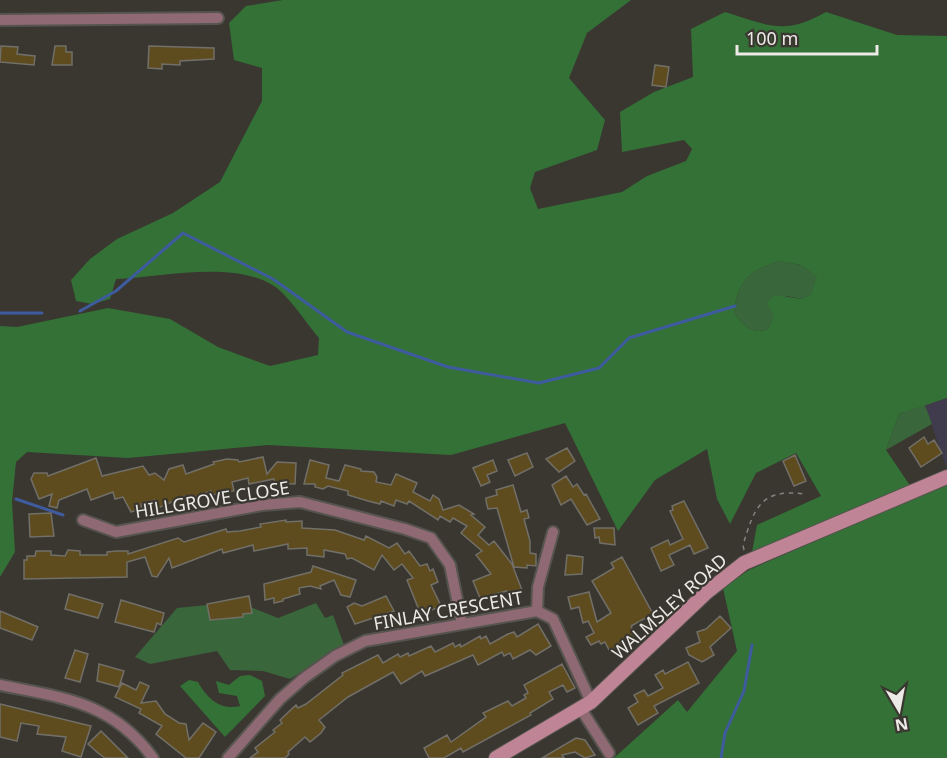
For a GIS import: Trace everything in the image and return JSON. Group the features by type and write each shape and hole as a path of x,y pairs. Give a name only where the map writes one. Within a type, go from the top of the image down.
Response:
{"street":[{"path":"0,20 218,18"},
{"name":"WALMSLEY ROAD","path":"496,758 586,705 707,592 747,562 947,477"},
{"name":"HILLGROVE CLOSE","path":"83,520 116,532 262,505 300,502 405,529 431,538 450,565 462,624"},
{"path":"537,611 538,587 553,532"},
{"name":"FINLAY CRESCENT","path":"228,758 280,699 334,656 365,641 537,611 554,619 586,705 609,753"},
{"path":"0,685 82,704 126,726 153,758"}],"path":[{"path":"747,562 743,545 753,512 768,498 783,491 804,494"}],"shaded area":[{"path":"947,398 947,469 925,405"}],"green space":[{"path":"283,0 631,0 587,33 569,78 605,120 597,150 535,172 530,188 538,209 622,192 647,176 686,161 692,149 684,140 622,152 620,112 654,92 693,77 691,29 725,12 765,24 787,26 799,24 826,12 897,35 947,36 947,398 899,414 886,450 911,487 752,552 757,525 821,496 796,453 756,473 730,524 717,499 707,449 655,480 618,531 565,423 451,455 268,445 128,458 27,452 16,462 12,502 15,552 0,577 0,326 17,327 108,308 170,319 218,347 270,366 318,355 319,338 298,311 274,286 258,278 239,274 197,272 116,279 110,299 92,304 76,301 71,280 90,259 117,239 173,213 220,182 262,101 262,68 234,60 229,23 246,6","holes":["779,261 801,265 817,276 811,294 802,299 775,295 767,303 774,317 768,329 752,330 734,313 738,292 753,273"]},
{"path":"779,261 801,265 818,276 811,294 802,299 786,296 768,329 752,330 734,313 738,292 753,273"},
{"path":"925,405 932,424 886,450 899,414"},
{"path":"947,484 947,758 614,758 678,700 687,712 737,651 723,588 749,570"},
{"path":"238,602 278,618 316,603 325,618 333,615 344,645 290,679 263,671 230,670 217,651 150,664 135,657 177,608"},
{"path":"250,675 262,681 265,696 225,737 180,686 189,680 198,682 210,698 220,705 240,706 237,696 219,693 216,681 229,685 240,676"}],"building":[{"path":"1,46 18,47 17,54 35,56 34,65 0,62"},
{"path":"55,46 66,46 66,52 72,52 72,65 52,65"},
{"path":"149,46 214,48 214,59 180,61 180,65 162,64 162,69 148,68"},
{"path":"655,65 669,67 666,87 652,85"},
{"path":"924,437 928,444 934,440 942,453 921,467 909,448"},
{"path":"567,448 575,461 559,472 546,459"},
{"path":"527,453 533,467 515,476 508,460"},
{"path":"795,455 806,481 794,486 783,461"},
{"path":"263,457 267,474 277,462 296,463 295,484 274,483 274,479 249,484 248,478 232,482 234,491 212,495 211,491 187,500 185,496 158,508 155,500 141,504 142,508 131,512 123,497 115,499 113,492 91,500 87,489 59,500 57,508 49,506 52,494 39,499 31,479 34,473 47,473 48,476 96,458 102,476 143,466 149,475 155,473 164,480 169,469 183,465 186,474 214,464 213,462 227,459 239,462"},
{"path":"310,460 329,465 326,478 339,481 345,465 361,469 361,471 374,472 377,477 376,482 391,485 396,474 417,483 413,492 430,501 433,495 439,499 443,510 459,505 474,514 471,515 485,527 478,535 489,545 494,541 512,564 522,590 509,596 507,591 480,598 473,581 491,574 476,555 482,551 461,533 467,526 453,518 450,522 440,516 438,520 409,501 407,504 396,500 394,506 381,501 380,504 348,495 348,491 328,486 323,489 315,487 315,484 304,484"},
{"path":"493,460 497,471 487,475 490,482 481,486 473,468"},
{"path":"566,476 573,487 577,484 584,495 586,494 600,519 587,525 571,499 561,505 552,485"},
{"path":"513,485 521,512 527,510 529,518 524,519 530,541 530,553 536,554 536,566 514,567 497,508 488,509 486,498 497,495 496,490"},
{"path":"684,501 708,548 694,554 690,545 669,555 674,565 661,571 651,548 668,540 670,545 683,539 670,511 673,510 672,506"},
{"path":"51,513 54,536 30,537 29,514"},
{"path":"286,520 286,522 302,521 302,528 335,530 364,540 366,536 389,548 397,543 405,554 409,551 420,566 427,564 430,571 433,569 438,582 431,585 441,606 421,615 407,580 413,578 402,564 394,570 382,555 374,570 352,558 347,559 345,554 324,550 324,557 307,555 307,548 288,549 288,544 254,551 253,545 223,553 222,549 172,568 169,558 157,577 152,576 145,557 127,562 127,577 24,579 24,560 27,560 27,556 35,556 36,551 51,551 51,555 65,556 68,550 80,551 80,555 107,555 107,552 117,551 128,551 128,554 178,538 184,542 226,529 227,532 240,531 261,527 260,524"},
{"path":"594,528 614,528 615,545 600,543 599,537 595,538"},
{"path":"567,555 583,557 582,574 565,575"},
{"path":"622,557 653,614 631,626 636,635 610,652 605,642 601,644 599,641 591,645 586,637 594,633 588,621 583,623 579,607 571,609 568,597 589,592 597,622 611,613 592,581 614,568 611,563"},
{"path":"313,566 356,580 350,597 341,595 334,580 320,586 321,589 310,586 299,588 300,594 283,599 283,601 274,603 274,598 265,600 264,584 311,572"},
{"path":"69,594 103,604 98,618 65,609"},
{"path":"249,596 252,613 243,614 243,617 210,620 207,604"},
{"path":"386,596 394,611 355,624 347,607 354,603 362,606"},
{"path":"121,600 164,613 161,625 157,623 154,632 115,622"},
{"path":"0,611 38,627 32,640 0,628"},
{"path":"720,616 731,628 710,647 714,655 702,662 689,655 686,648 700,642 697,632 706,629"},
{"path":"538,624 551,646 536,655 530,650 513,659 510,653 504,656 502,652 478,665 473,655 425,676 422,671 401,684 393,672 348,697 319,720 325,727 321,733 310,742 305,737 288,752 285,758 250,758 258,752 255,748 275,732 273,730 282,723 280,720 296,705 298,708 306,704 343,675 342,673 378,655 383,663 398,654 400,657 408,653 409,656 431,646 435,652 453,643 455,647 460,644 461,647 480,636 481,639 486,636 490,644 514,632 517,637"},
{"path":"75,650 88,654 80,682 65,678"},
{"path":"688,662 699,683 654,706 658,713 638,725 628,708 638,702 634,695 644,690 648,696 663,688 655,675 663,670 665,674"},
{"path":"99,664 124,671 119,687 97,681"},
{"path":"562,664 575,688 567,692 563,685 549,692 553,699 530,713 531,715 463,752 461,748 444,758 429,758 424,748 447,735 451,742 486,717 483,713 508,701 512,706 526,698 524,695 528,693 524,685"},
{"path":"140,682 149,686 141,703 156,701 165,714 179,723 186,724 189,740 203,723 216,732 199,758 186,758 156,734 162,726 139,713 141,709 115,697 122,683 136,690"},
{"path":"0,704 91,726 81,757 62,751 66,737 37,734 39,726 21,723 17,741 0,737"},
{"path":"101,731 128,758 105,758 88,744"},
{"path":"576,738 585,740 595,755 585,758 575,752 562,755 564,758 542,758"}],"waterway":[{"path":"80,311 116,291 183,233 273,279 347,332 448,367 539,383 599,368 629,338 735,306"},
{"path":"0,313 42,313"},
{"path":"16,499 63,515"},
{"path":"721,758 725,733 744,691 752,645"}]}
